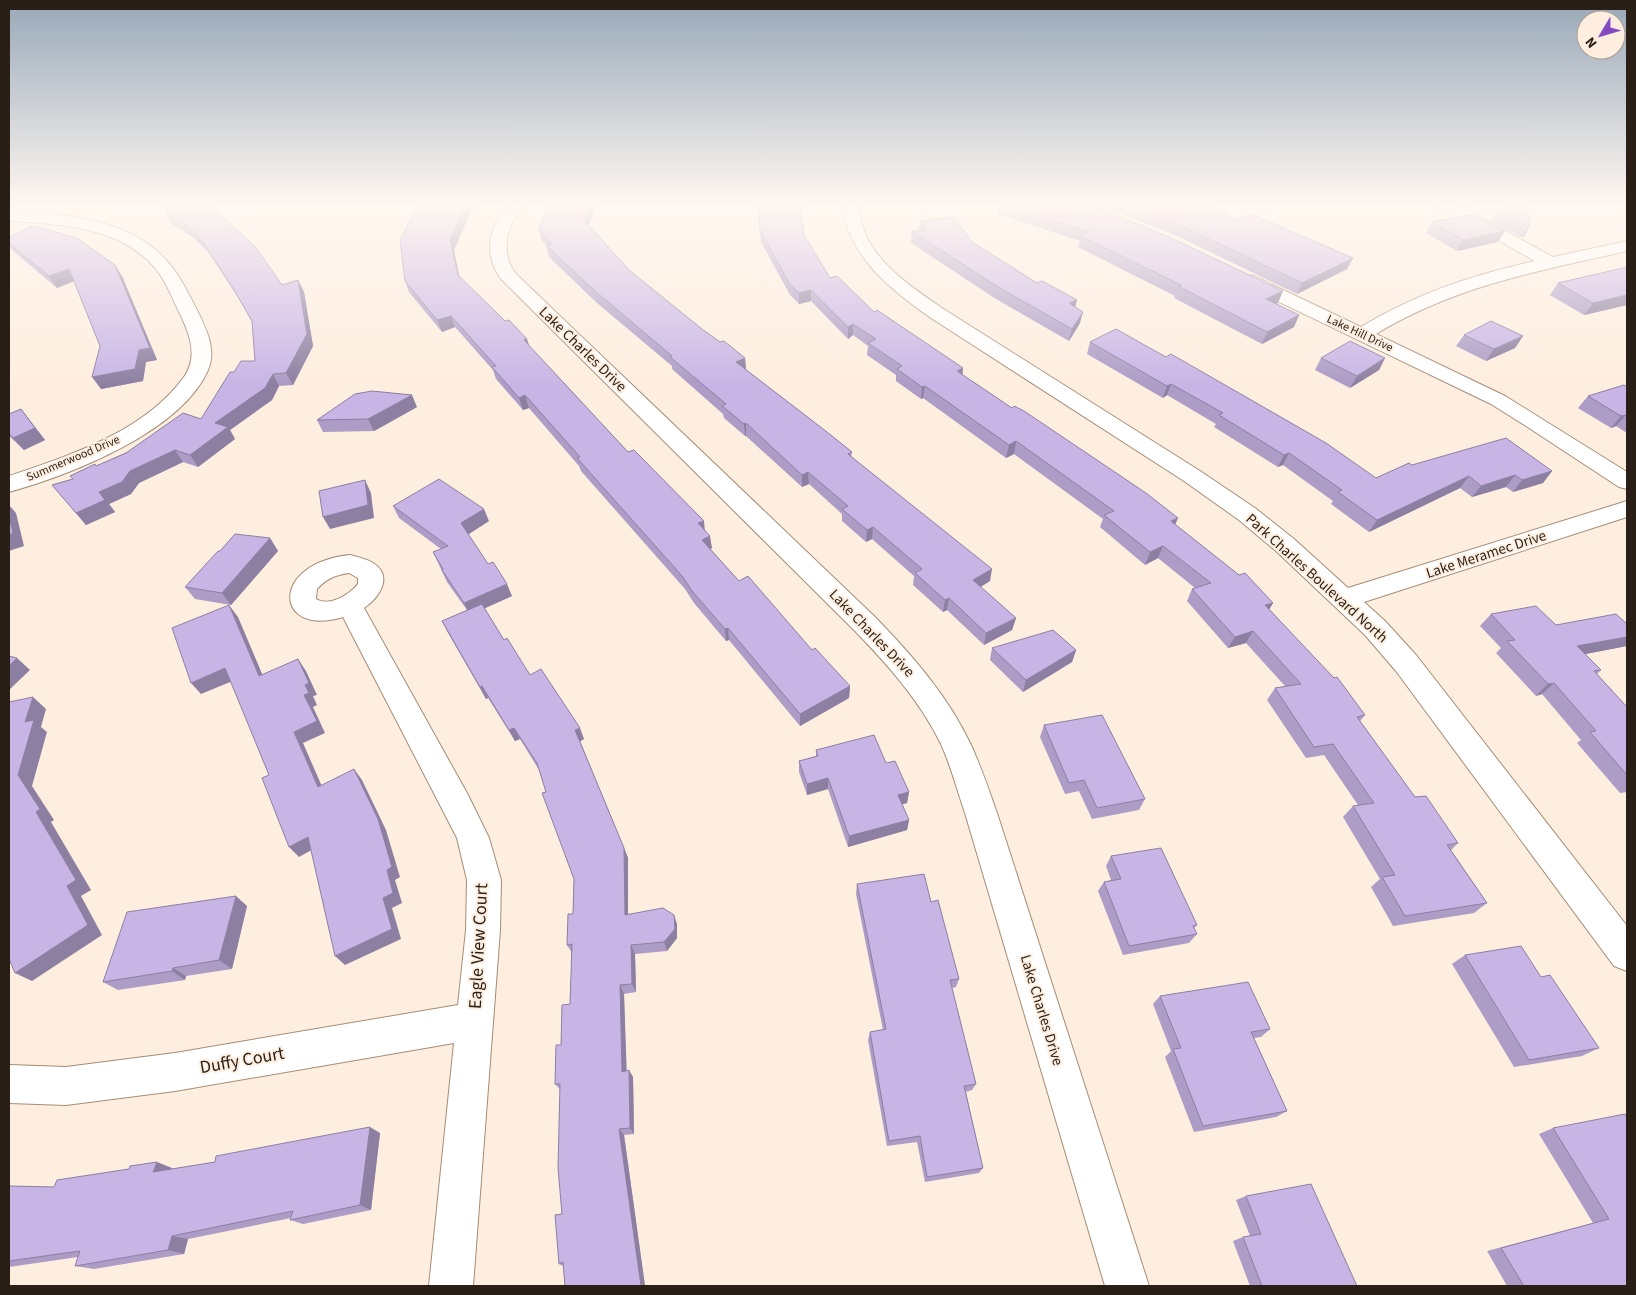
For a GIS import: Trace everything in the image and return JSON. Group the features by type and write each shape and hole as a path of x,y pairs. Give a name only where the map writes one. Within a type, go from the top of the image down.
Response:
{"street":[{"name":"Summerwood Drive","path":"9,484 56,468 128,435 155,417 179,395 194,377 202,360 199,332 162,265"},
{"name":"Lake Charles Drive","path":"503,265 505,272 525,294 865,624 904,664 930,699 957,746 981,814 1127,1286"},
{"name":"Park Charles Boulevard North","path":"880,265 890,277 912,296 938,314 1192,476 1247,514 1285,545 1344,599 1375,628 1406,663 1627,954"},
{"path":"1362,334 1424,300 1458,288 1542,265"},
{"name":"Lake Hill Drive","path":"1231,272 1498,400 1534,421 1627,482"},
{"name":"Lake Meramec Drive","path":"1344,599 1627,509"},
{"name":"Eagle View Court","path":"350,606 457,805 473,838 484,880 483,930 451,1286"},
{"name":"Duffy Court","path":"9,1084 66,1086 175,1072 474,1021"}],"building":[{"path":"36,265 115,265 150,348 139,350 135,369 92,377 100,346 69,269 49,276"},
{"path":"218,265 268,265 282,285 298,280 307,334 286,373 273,374 265,388 215,423 228,427 190,455 175,450 130,471 122,482 99,492 105,500 76,513 52,485 73,479 70,476 95,464 96,466 126,453 183,413 201,419 230,372 234,372 241,361 255,361 252,321"},
{"path":"403,265 456,265 458,275 505,321 509,320 527,339 524,340 628,452 634,450 704,521 698,523 710,536 702,540 739,581 748,576 812,650 815,648 850,686 800,714 728,628 725,629 692,591 683,577 577,458 580,457 525,395 519,398 492,367 496,366 451,316 437,320 405,281"},
{"path":"568,265 625,265 702,329 720,342 724,341 745,358 736,362 852,452 848,454 992,569 973,580 1016,618 986,633 949,598 945,600 915,573 922,569 873,527 867,530 842,509 848,506 808,472 802,475 746,423 744,424 722,406 726,404 670,357 672,356"},
{"path":"779,265 822,265 830,278 837,276 874,312 877,310 963,368 957,371 1012,408 1014,406 1024,411 1146,493 1178,518 1171,521 1239,575 1245,573 1273,603 1265,605 1334,678 1337,677 1365,715 1357,717 1415,797 1426,796 1458,843 1447,845 1487,903 1405,916 1382,877 1395,875 1353,806 1374,803 1333,744 1314,747 1275,688 1301,684 1253,631 1235,637 1192,589 1211,583 1163,546 1150,552 1104,515 1114,511 1016,441 1009,445 925,386 922,387 897,369 902,366 868,343 876,339 853,324 848,327 811,290 799,293 789,283"},
{"path":"965,265 1009,265 1037,283 1042,281 1077,300 1069,303 1083,312 1072,329 998,287"},
{"path":"1141,265 1229,265 1283,291 1266,299 1299,315 1267,332 1178,286 1181,285"},
{"path":"1265,265 1338,265 1302,283"},
{"path":"1627,267 1627,295 1593,303 1558,283"},
{"path":"1491,321 1523,336 1494,349 1464,335"},
{"path":"1116,329 1166,357 1171,354 1326,443 1376,478 1409,463 1412,465 1506,438 1552,471 1522,480 1515,475 1481,486 1469,476 1377,520 1338,492 1342,490 1289,453 1284,455 1219,415 1223,413 1171,384 1167,386 1090,342"},
{"path":"1350,341 1385,358 1357,376 1321,358"},
{"path":"1624,385 1627,387 1627,415 1621,416 1588,396"},
{"path":"372,391 412,395 368,419 317,420 355,394"},
{"path":"21,409 35,428 13,438 9,433 9,414"},
{"path":"439,479 484,509 461,523 488,564 493,562 507,584 464,603 442,570 433,552 448,546 393,506"},
{"path":"365,480 368,505 323,517 319,491"},
{"path":"9,517 13,533 9,535"},
{"path":"235,534 270,538 222,593 185,587 220,551"},
{"path":"482,604 504,640 507,638 530,675 541,669 580,728 575,730 624,848 625,915 663,908 674,915 675,929 664,942 631,945 632,984 620,985 622,1072 629,1070 630,1128 619,1129 641,1286 565,1286 563,1262 559,1264 555,1215 562,1214 558,1168 560,1084 555,1084 556,1045 561,1045 562,1005 570,1004 572,944 567,945 568,914 573,914 574,879 542,793 546,792 537,763 514,728 509,730 482,686 480,687 442,621"},
{"path":"229,605 259,676 298,659 309,683 305,685 309,693 304,695 317,721 294,732 318,787 354,769 378,819 392,867 387,870 393,893 383,898 392,929 335,956 308,837 289,847 262,778 269,775 225,668 191,683 172,628"},
{"path":"1536,606 1556,625 1616,614 1627,624 1627,637 1577,646 1601,670 1594,671 1627,707 1627,775 1590,732 1596,731 1554,683 1548,684 1507,641 1515,640 1491,614"},
{"path":"1053,630 1076,650 1026,680 992,648"},
{"path":"9,656 17,658 9,666"},
{"path":"33,697 25,722 34,720 18,775 40,809 36,812 76,880 67,886 88,925 15,973 9,959 9,702"},
{"path":"1102,715 1145,799 1097,808 1084,780 1069,783 1044,725"},
{"path":"874,735 886,763 895,761 909,792 898,795 909,820 849,836 828,778 807,784 799,761 818,756 816,750"},
{"path":"1161,848 1197,925 1193,926 1197,934 1129,946 1104,882 1121,879 1111,856"},
{"path":"924,874 931,902 938,900 959,979 950,980 976,1084 964,1086 983,1168 927,1177 920,1136 889,1141 870,1032 886,1029 857,884"},
{"path":"236,896 219,960 173,968 172,971 103,982 127,912"},
{"path":"1521,946 1541,977 1550,975 1599,1048 1529,1060 1465,955"},
{"path":"1248,982 1270,1029 1251,1032 1287,1111 1203,1126 1173,1049 1181,1048 1160,996"},
{"path":"1625,1114 1627,1118 1627,1286 1524,1286 1501,1248 1609,1219 1553,1128"},
{"path":"370,1127 360,1205 290,1220 293,1211 172,1236 168,1250 75,1266 80,1251 9,1261 9,1186 54,1187 57,1180 129,1169 130,1166 157,1162 153,1172 215,1162 216,1156"},
{"path":"1311,1184 1357,1286 1262,1286 1243,1237 1261,1234 1246,1196"}]}
